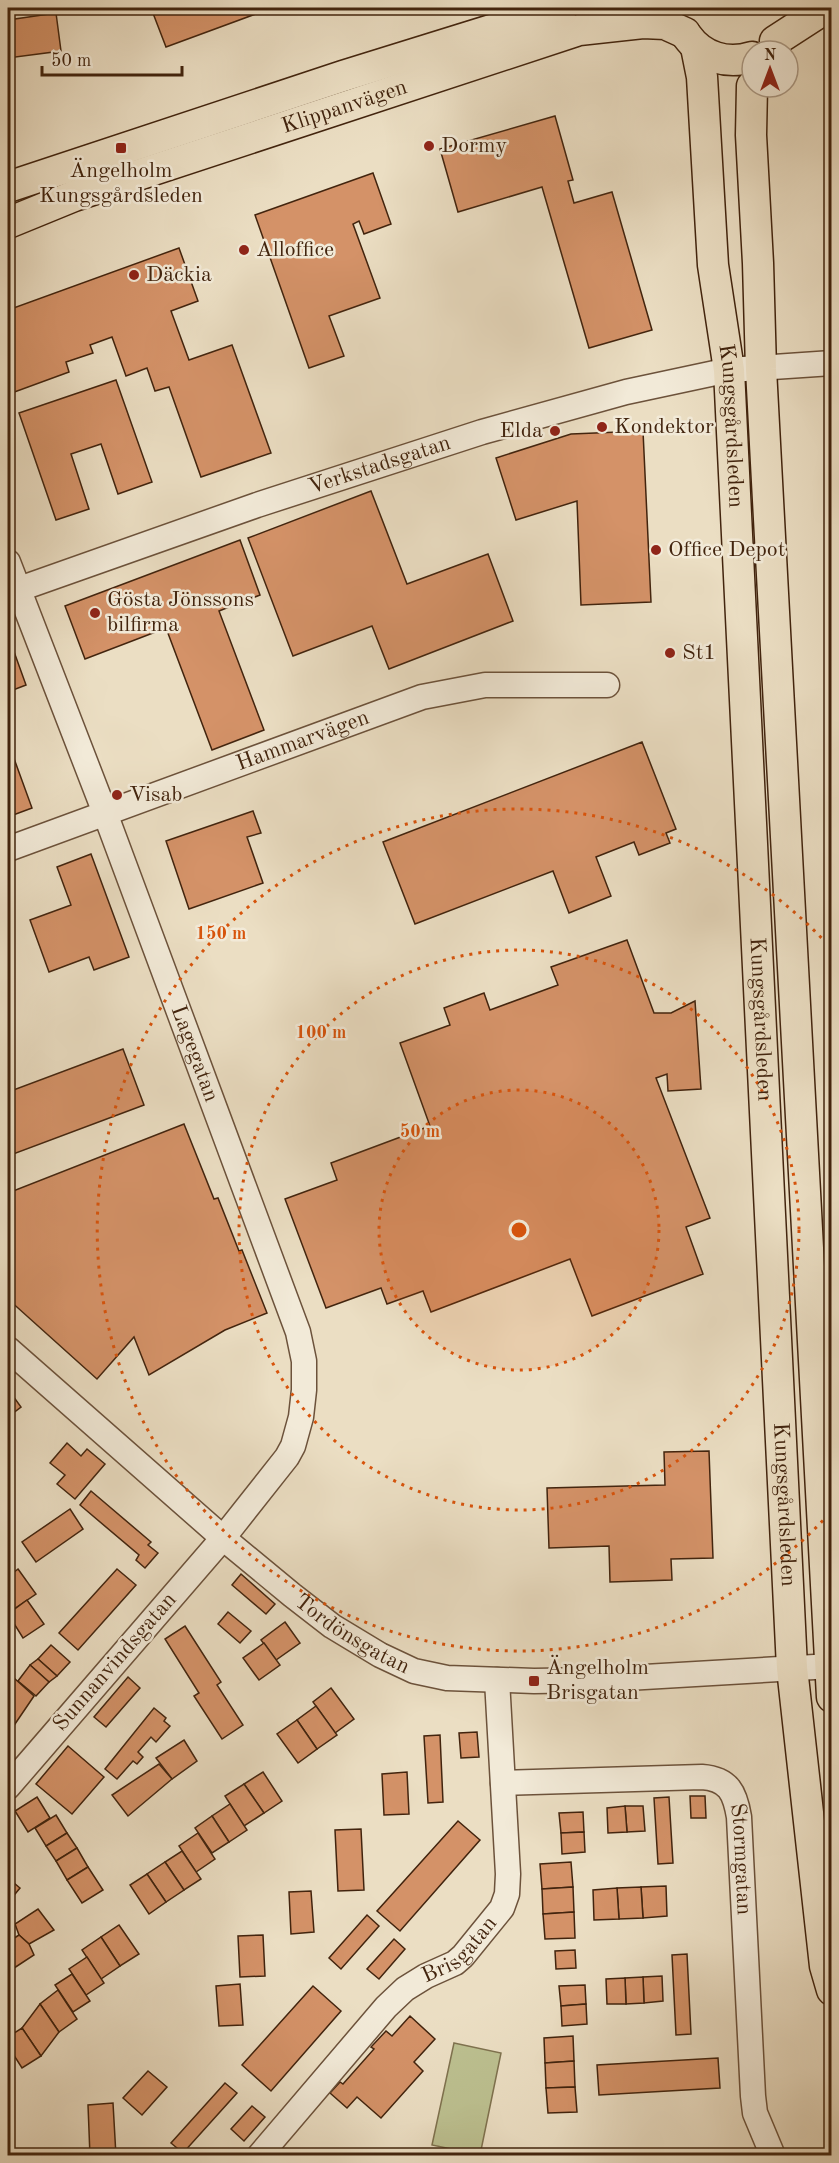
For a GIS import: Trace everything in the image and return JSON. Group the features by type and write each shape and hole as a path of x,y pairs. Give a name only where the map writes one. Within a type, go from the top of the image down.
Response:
{"main road":[{"name":"Klippanvägen","path":"8,187 343,76 562,8"},
{"path":"773,39 784,26 788,8"},
{"path":"780,39 826,8"},
{"name":"Klippanvägen","path":"8,223 85,193 579,30 644,22 665,24 686,29 711,56 723,60 740,59"},
{"name":"Kungsgårdsleden","path":"686,29 702,77 713,265 729,370 792,1668 825,1966 831,1990"},
{"name":"Kungsgårdsleden","path":"752,99 751,135 761,369 831,1697"}],"street":[{"name":"Verkstadsgatan","path":"12,591 257,505 482,432 626,392 729,370 831,363"},
{"name":"Lagegatan","path":"8,562 12,591 105,813 298,1332 304,1360 301,1417 293,1446 287,1457 223,1538"},
{"name":"Hammarvägen","path":"8,849 422,697 485,686 607,684"},
{"name":"Tordönsgatan","path":"8,1349 223,1538 332,1626 380,1655 414,1671 447,1678 592,1680 830,1666"},
{"name":"Sunnanvindsgatan","path":"8,1787 223,1538"},
{"name":"Brisgatan","path":"259,2156 386,2007 414,1982 455,1963 463,1956 497,1916 505,1901 508,1884 497,1680"},
{"name":"Stormgatan","path":"503,1783 702,1777 717,1779 728,1787 739,1817 755,2113 773,2156"}],"green space":[{"path":"454,2043 501,2053 480,2155 432,2145"}],"building":[{"path":"151,8 272,8 166,47"},
{"path":"56,13 61,51 8,58 8,20"},
{"path":"555,116 573,180 568,181 574,203 612,192 652,330 589,348 542,187 458,212 440,149"},
{"path":"373,173 391,224 364,234 359,221 353,224 380,298 329,316 344,356 309,368 255,215"},
{"path":"179,248 198,301 171,311 189,360 232,345 271,453 201,477 169,387 155,391 147,368 126,376 112,337 90,345 93,353 66,362 69,372 9,394 8,389 8,310"},
{"path":"116,380 152,482 118,494 101,444 71,454 89,509 56,520 19,413"},
{"path":"826,385 832,385 832,421 827,421"},
{"path":"643,431 651,602 581,605 577,501 516,520 496,458 571,434"},
{"path":"371,491 407,584 488,554 513,621 389,669 372,626 293,656 248,538"},
{"path":"240,540 260,595 219,611 264,730 212,750 166,628 85,659 65,606"},
{"path":"8,635 26,685 8,692"},
{"path":"8,742 32,808 8,817"},
{"path":"642,742 676,829 666,833 670,843 639,855 634,842 596,857 611,896 569,913 553,871 415,924 383,842"},
{"path":"253,811 261,833 247,837 263,883 189,909 166,841"},
{"path":"91,854 129,957 94,970 89,957 49,972 30,920 71,905 57,867"},
{"path":"627,940 654,1013 671,1013 695,1001 701,1089 668,1091 667,1074 656,1078 710,1218 686,1227 703,1274 592,1316 570,1259 431,1312 423,1291 387,1304 381,1288 326,1308 285,1199 337,1180 331,1163 430,1126 400,1043 450,1025 444,1008 484,993 490,1010 558,985 551,967"},
{"path":"123,1049 144,1105 8,1156 8,1092"},
{"path":"184,1124 214,1199 218,1198 267,1313 225,1330 149,1375 134,1337 97,1379 8,1299 8,1193"},
{"path":"8,1389 21,1407 8,1417"},
{"path":"67,1443 81,1456 87,1449 105,1464 75,1499 57,1484 65,1475 50,1463"},
{"path":"709,1451 713,1558 671,1559 672,1580 610,1582 609,1546 549,1548 547,1488 665,1485 664,1452"},
{"path":"91,1491 151,1542 148,1545 158,1553 145,1568 136,1560 139,1555 80,1505"},
{"path":"70,1509 83,1529 36,1562 22,1542"},
{"path":"18,1569 36,1594 14,1609 8,1600 8,1577"},
{"path":"117,1569 136,1585 78,1650 59,1633"},
{"path":"241,1574 275,1604 266,1614 232,1585"},
{"path":"27,1600 44,1624 23,1638 8,1614"},
{"path":"228,1612 251,1631 240,1643 218,1624"},
{"path":"285,1622 300,1643 276,1660 261,1640"},
{"path":"185,1626 221,1682 217,1685 243,1725 222,1739 194,1696 199,1693 165,1639"},
{"path":"264,1643 280,1665 259,1680 243,1658"},
{"path":"51,1645 70,1662 57,1676 38,1659"},
{"path":"38,1659 57,1676 49,1682 30,1665"},
{"path":"30,1665 49,1682 36,1696 18,1681"},
{"path":"128,1677 140,1688 106,1727 94,1717"},
{"path":"14,1678 34,1696 15,1724 8,1717 8,1688"},
{"path":"331,1688 354,1719 335,1733 313,1702"},
{"path":"316,1706 337,1735 317,1749 297,1720"},
{"path":"154,1708 166,1718 164,1721 170,1726 156,1742 151,1737 138,1752 143,1757 137,1764 133,1761 117,1779 105,1769"},
{"path":"297,1720 317,1749 298,1763 277,1734"},
{"path":"477,1732 479,1757 461,1758 459,1733"},
{"path":"440,1735 443,1802 428,1803 424,1736"},
{"path":"184,1740 197,1761 172,1779 156,1758"},
{"path":"68,1746 104,1777 72,1814 36,1784"},
{"path":"159,1764 172,1779 128,1816 112,1795"},
{"path":"263,1772 282,1801 264,1813 244,1784"},
{"path":"407,1772 409,1814 384,1815 382,1774"},
{"path":"244,1784 264,1813 244,1826 225,1796"},
{"path":"690,1796 705,1796 706,1818 691,1818"},
{"path":"37,1797 50,1818 28,1832 15,1811"},
{"path":"669,1797 673,1863 658,1864 654,1798"},
{"path":"230,1804 247,1830 229,1842 212,1816"},
{"path":"625,1806 643,1806 645,1831 627,1832"},
{"path":"625,1806 627,1832 608,1833 607,1808"},
{"path":"583,1812 584,1832 561,1833 559,1813"},
{"path":"56,1815 67,1833 46,1846 35,1828"},
{"path":"212,1816 229,1842 212,1853 195,1828"},
{"path":"458,1821 480,1840 400,1931 377,1911"},
{"path":"361,1829 364,1890 338,1891 335,1830"},
{"path":"584,1832 585,1852 562,1854 561,1833"},
{"path":"67,1833 77,1848 56,1861 46,1846"},
{"path":"198,1833 215,1859 196,1872 179,1846"},
{"path":"77,1848 88,1867 67,1880 56,1861"},
{"path":"182,1851 201,1879 184,1890 165,1862"},
{"path":"165,1862 184,1890 166,1902 147,1874"},
{"path":"571,1862 573,1887 542,1889 540,1864"},
{"path":"88,1867 103,1890 82,1903 67,1880"},
{"path":"147,1874 166,1902 149,1914 130,1885"},
{"path":"8,1878 20,1888 11,1899 8,1896"},
{"path":"666,1886 667,1916 643,1918 641,1887"},
{"path":"573,1887 574,1912 543,1914 542,1889"},
{"path":"641,1887 643,1918 619,1919 617,1888"},
{"path":"617,1888 619,1919 594,1920 593,1890"},
{"path":"311,1891 314,1932 291,1934 289,1892"},
{"path":"38,1909 54,1930 29,1944 19,1935 15,1924"},
{"path":"574,1912 575,1938 545,1939 543,1914"},
{"path":"367,1915 379,1926 341,1969 329,1958"},
{"path":"119,1925 139,1954 120,1966 101,1937"},
{"path":"19,1935 29,1944 34,1955 8,1972 8,1942"},
{"path":"263,1935 265,1976 240,1977 238,1936"},
{"path":"101,1937 120,1966 101,1979 82,1950"},
{"path":"394,1939 405,1949 379,1979 367,1969"},
{"path":"575,1950 576,1968 556,1969 555,1951"},
{"path":"687,1954 691,2034 676,2035 672,1955"},
{"path":"87,1957 104,1983 86,1995 69,1969"},
{"path":"72,1974 90,2001 73,2012 55,1985"},
{"path":"662,1976 663,2001 644,2003 643,1977"},
{"path":"643,1977 644,2003 626,2004 625,1978"},
{"path":"625,1978 626,2004 607,2004 606,1979"},
{"path":"240,1984 243,2025 219,2026 216,1986"},
{"path":"585,1985 586,2004 561,2006 559,1986"},
{"path":"313,1986 341,2011 271,2091 242,2065"},
{"path":"58,1990 77,2019 59,2032 40,2004"},
{"path":"40,2004 59,2032 41,2056 22,2028"},
{"path":"586,2004 587,2024 562,2026 561,2006"},
{"path":"410,2016 435,2039 414,2062 423,2071 381,2118 357,2097 347,2108 330,2093 340,2082 343,2084 374,2049 371,2047 386,2031 392,2036"},
{"path":"22,2028 41,2056 22,2068 8,2046 8,2037"},
{"path":"573,2036 574,2061 545,2063 544,2038"},
{"path":"718,2058 720,2088 599,2095 597,2065"},
{"path":"574,2061 575,2087 546,2088 545,2063"},
{"path":"148,2071 167,2087 142,2115 123,2098"},
{"path":"225,2083 237,2093 183,2153 171,2143"},
{"path":"575,2087 577,2112 548,2113 546,2088"},
{"path":"113,2103 116,2156 90,2156 88,2105"},
{"path":"252,2106 265,2117 244,2141 231,2129"}],"place":[{"name":"Dormy","path":"429,146"},
{"name":"Ängelholm Kungsgårdsleden","path":"121,148"},
{"name":"Alloffice","path":"244,250"},
{"name":"Däckia","path":"134,275"},
{"name":"Kondektor","path":"602,427"},
{"name":"Elda","path":"555,431"},
{"name":"Office Depot","path":"656,550"},
{"name":"Gösta Jönssons bilfirma","path":"95,613"},
{"name":"St1","path":"670,653"},
{"name":"Visab","path":"117,795"},
{"name":"Ängelholm Brisgatan","path":"534,1681"}]}
